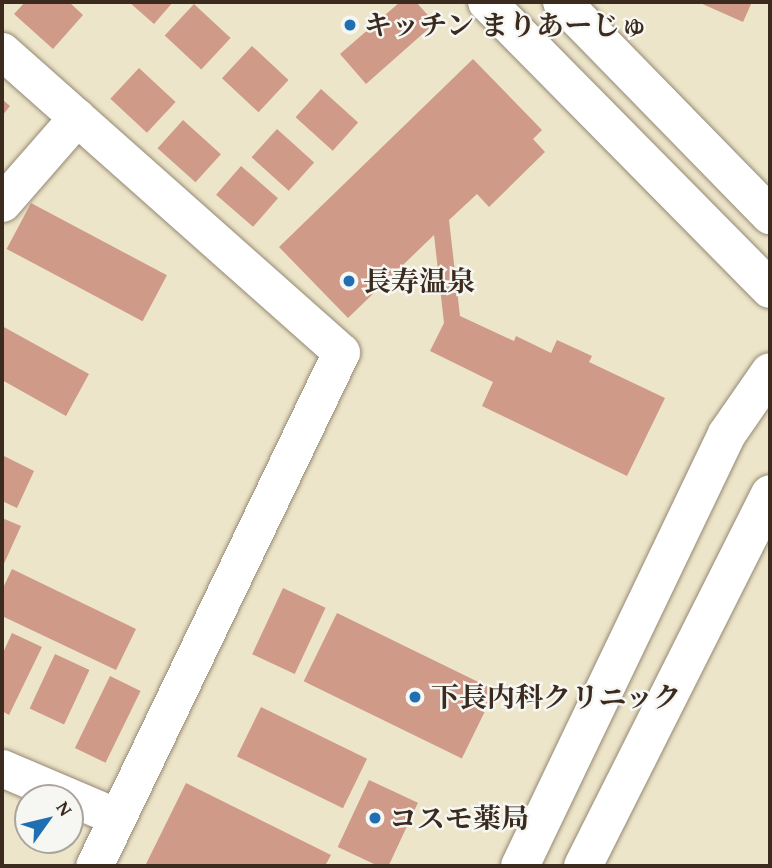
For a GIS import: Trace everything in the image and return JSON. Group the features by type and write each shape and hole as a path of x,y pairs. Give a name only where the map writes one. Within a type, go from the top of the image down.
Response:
{"street":[{"path":"487,2 770,289"},
{"path":"562,2 770,215"},
{"path":"2,51 341,352 94,866"},
{"path":"2,203 77,117"},
{"path":"520,866 727,434 770,372"},
{"path":"583,866 770,494"},
{"path":"2,768 117,817"}],"building":[{"path":"25,2 69,2 83,15 53,49 14,14"},
{"path":"129,2 173,2 154,24"},
{"path":"400,2 416,2 435,23 366,84 340,54"},
{"path":"698,2 752,2 743,22"},
{"path":"194,4 231,38 201,70 165,35"},
{"path":"252,46 289,80 259,112 222,78"},
{"name":"長寿温泉","path":"473,59 542,130 533,139 545,152 489,207 477,194 449,220 460,316 514,341 516,336 551,353 557,340 592,356 589,362 665,398 627,476 482,406 493,382 430,351 444,323 434,235 348,318 279,247"},
{"path":"139,68 176,102 147,133 110,99"},
{"path":"321,89 358,122 333,151 296,117"},
{"path":"2,99 10,106 2,116"},
{"path":"183,120 221,154 195,182 158,148"},
{"path":"277,129 314,162 289,191 252,157"},
{"path":"241,166 278,198 253,227 216,195"},
{"path":"31,203 167,275 143,321 7,249"},
{"path":"2,326 89,374 66,416 2,380"},
{"path":"2,455 34,471 17,508 2,501"},
{"path":"2,518 21,526 2,568"},
{"path":"12,569 136,629 116,670 2,616 2,590"},
{"path":"283,588 326,608 295,674 252,654"},
{"path":"337,613 495,690 462,758 304,681"},
{"path":"12,633 42,647 9,715 2,711 2,655"},
{"path":"55,654 89,670 64,724 30,708"},
{"path":"110,676 141,691 105,763 75,748"},
{"path":"261,707 367,759 343,808 237,756"},
{"path":"369,780 418,803 388,866 378,866 338,847"},
{"path":"186,783 331,855 325,866 145,866"}],"place":[{"name":"キッチン まりあーじゅ","path":"350,25"},
{"name":"長寿温泉","path":"349,281"},
{"name":"下長内科クリニック","path":"415,697"},
{"name":"コスモ薬局","path":"375,818"}]}
